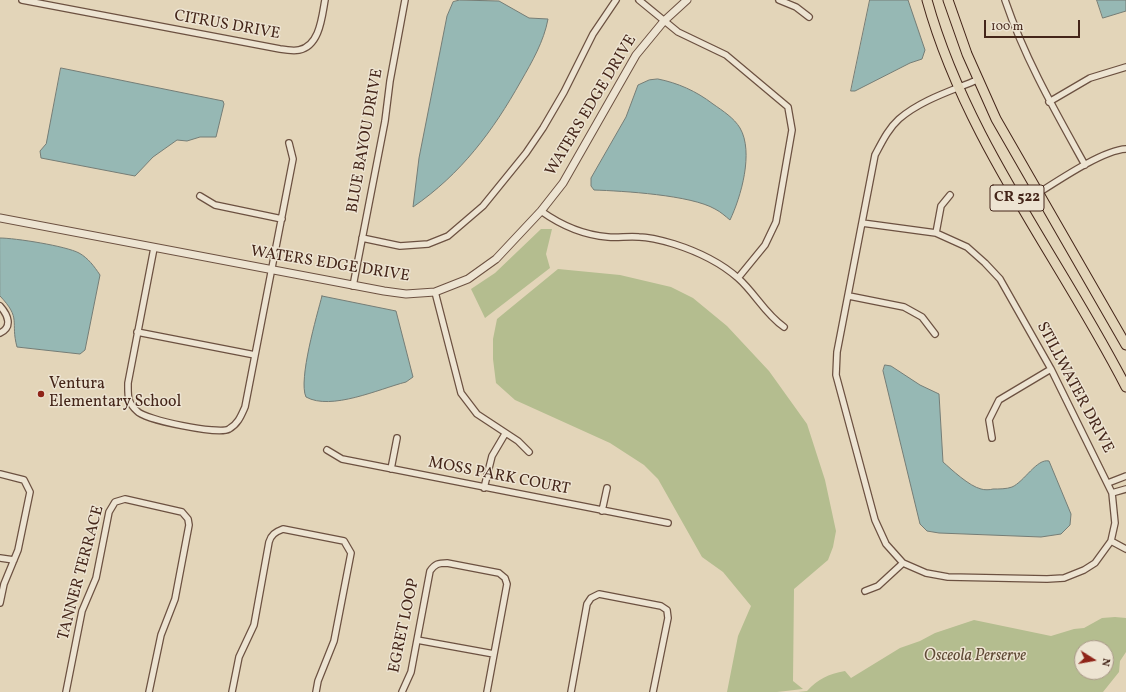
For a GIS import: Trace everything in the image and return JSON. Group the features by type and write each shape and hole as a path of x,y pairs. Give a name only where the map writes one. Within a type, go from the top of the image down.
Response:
{"main road":[{"name":"CR 522","path":"927,0 939,39 958,88 984,139 1126,387"},
{"name":"CR 522","path":"948,0 957,29 977,80 996,119 1126,345"}],"street":[{"name":"CITRUS DRIVE","path":"22,0 280,49 299,50 310,45 319,30 325,0"},
{"name":"BLUE BAYOU DRIVE","path":"353,286 385,121 390,81 405,0"},
{"path":"362,238 400,246 428,244 448,236 483,206 526,153 543,128 564,92 593,34 616,0"},
{"path":"639,0 678,32 726,55 788,107 792,130 776,222 765,245 738,278"},
{"name":"WATERS EDGE DRIVE","path":"0,218 353,286 406,294 435,292 468,279 496,259 541,212 563,183 636,55 664,21 687,0"},
{"path":"779,0 796,7 809,17"},
{"path":"1006,0 1026,55 1049,102 1085,165"},
{"path":"1049,102 1090,78 1126,67"},
{"name":"STILLWATER DRIVE","path":"862,222 936,233 967,247 1000,279 1051,369 1112,493 1115,523 1111,541 1095,563 1084,570 1064,578 1047,579 948,577 926,573 903,563 886,544 875,520 836,375 837,352 849,296 862,222 875,155 885,137 899,119 911,110 977,80"},
{"path":"154,248 128,384 128,402 138,413 150,419 214,431 228,430 238,421 245,407 293,159 290,143"},
{"path":"1021,204 1101,155 1118,149 1126,149"},
{"path":"936,233 941,206 950,195"},
{"path":"200,196 214,205 282,219"},
{"path":"541,212 560,225 580,232 608,238 640,237 674,244 707,258 738,278 764,306 772,319 784,326"},
{"path":"435,292 461,393 477,414 505,434 518,441 528,452"},
{"path":"849,296 904,307 922,318 935,334"},
{"path":"0,306 6,312 8,322 6,330 0,334"},
{"path":"137,332 255,355"},
{"path":"992,438 989,420 999,400 1051,369"},
{"path":"484,488 492,456 505,434"},
{"path":"391,469 397,438"},
{"name":"MOSS PARK COURT","path":"327,450 342,458 391,469 668,523"},
{"path":"0,474 24,480 30,492 18,550 4,584 0,603"},
{"path":"1108,483 1126,476"},
{"path":"602,511 607,488"},
{"path":"1112,493 1126,489"},
{"name":"TANNER TERRACE","path":"66,692 82,610 96,578 109,512 115,502 125,499 182,512 188,519 189,525 175,599 160,635 149,692"},
{"path":"232,692 239,657 254,625 269,542 271,537 276,532 283,529 344,541 351,553 334,641 318,680 316,692"},
{"path":"1111,541 1126,549"},
{"path":"0,558 14,560"},
{"name":"EGRET LOOP","path":"402,692 411,672 430,571 439,563 447,562 499,573 505,578 506,593 487,692"},
{"path":"865,591 878,586 903,563"},
{"path":"570,692 587,604 591,598 599,594 661,606 667,610 668,618 653,692"},
{"path":"417,640 494,654"}],"green space":[{"path":"541,229 552,229 546,254 550,268 485,318 471,289 495,273"},
{"path":"558,269 620,275 671,287 693,298 727,326 769,371 807,424 825,480 836,531 833,547 828,560 794,589 793,681 803,689 777,692 727,692 738,636 751,606 723,572 702,557 658,479 644,465 610,443 515,400 496,383 493,359 493,339 497,319"},
{"name":"Osceola Perserve","path":"1102,618 1126,618 1126,652 1120,661 1119,672 1114,678 1114,640 1074,640 1074,680 1113,680 1103,692 798,692 807,691 819,680 828,675 839,672 845,671 851,678 900,648 920,641 935,633 974,620 1051,636 1074,629 1084,628"}],"water":[{"path":"460,0 499,1 529,18 548,19 541,43 533,59 499,117 487,134 461,166 413,207 419,158 447,16 453,2"},
{"path":"870,0 908,0 925,50 922,59 910,63 855,91 851,91"},
{"path":"1097,0 1126,0 1126,11 1103,18"},
{"path":"61,68 223,101 224,104 216,137 200,137 187,141 177,140 153,157 135,176 41,158 40,151 46,144"},
{"path":"658,79 680,85 707,99 735,121 740,128 746,149 746,162 742,187 730,220 715,209 690,200 622,191 594,190 591,186 591,178 626,117 638,85 649,80"},
{"path":"0,238 17,239 72,250 79,253 91,262 98,272 100,275 85,350 80,354 17,347 13,315 7,304 0,296"},
{"path":"322,296 396,311 413,377 406,382 369,394 342,400 328,402 316,401 306,397 304,377 306,363"},
{"path":"885,365 891,366 920,385 939,394 943,462 951,469 966,481 981,489 1003,489 1010,488 1017,484 1040,463 1049,461 1071,514 1070,525 1061,534 1041,537 939,533 927,531 920,524 883,371"}],"place":[{"name":"Ventura Elementary School","path":"41,394"}]}
